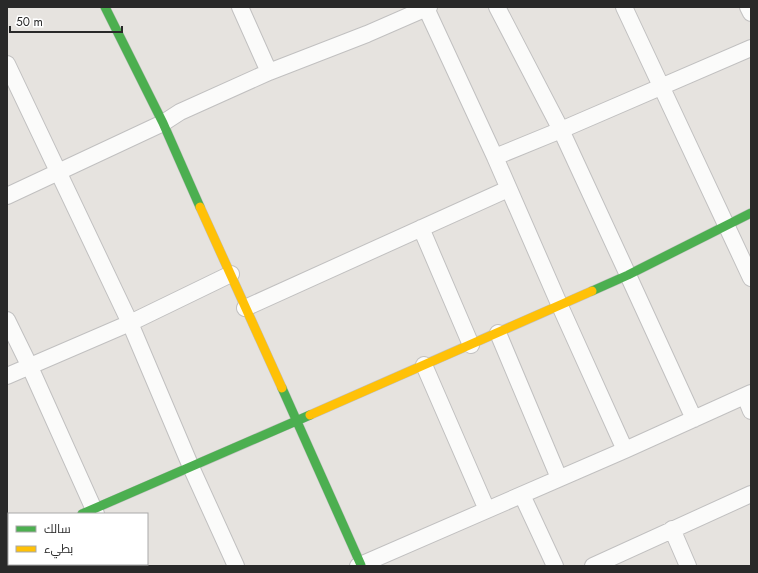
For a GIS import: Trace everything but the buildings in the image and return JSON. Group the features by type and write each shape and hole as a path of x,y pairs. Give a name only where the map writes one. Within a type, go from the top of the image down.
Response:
{"street":[{"path":"105,7 162,123 231,274 360,565 625,450 748,394 751,411"},
{"path":"240,7 269,72"},
{"path":"497,7 561,130 694,419"},
{"path":"624,7 751,278"},
{"path":"748,7 751,13"},
{"path":"7,196 162,123 180,112 269,72 367,34 427,8 625,450"},
{"path":"495,157 751,48"},
{"path":"7,64 130,323 191,467 236,566"},
{"path":"246,308 508,188"},
{"path":"7,320 30,367 91,512 296,420 560,306 628,275 751,213"},
{"path":"421,228 471,344"},
{"path":"7,376 130,323 231,274"},
{"path":"498,333 559,478"},
{"path":"424,365 487,510"},
{"path":"593,566 751,494"},
{"path":"522,495 555,566"},
{"path":"672,529 688,566"}],"traffic: fast":[{"path":"105,7 163,123 200,207"},
{"path":"592,291 628,275 751,213"},
{"path":"282,388 361,565"},
{"path":"84,513 310,415"}],"traffic: slow":[{"path":"200,207 282,388"},
{"path":"310,415 592,291"}]}
